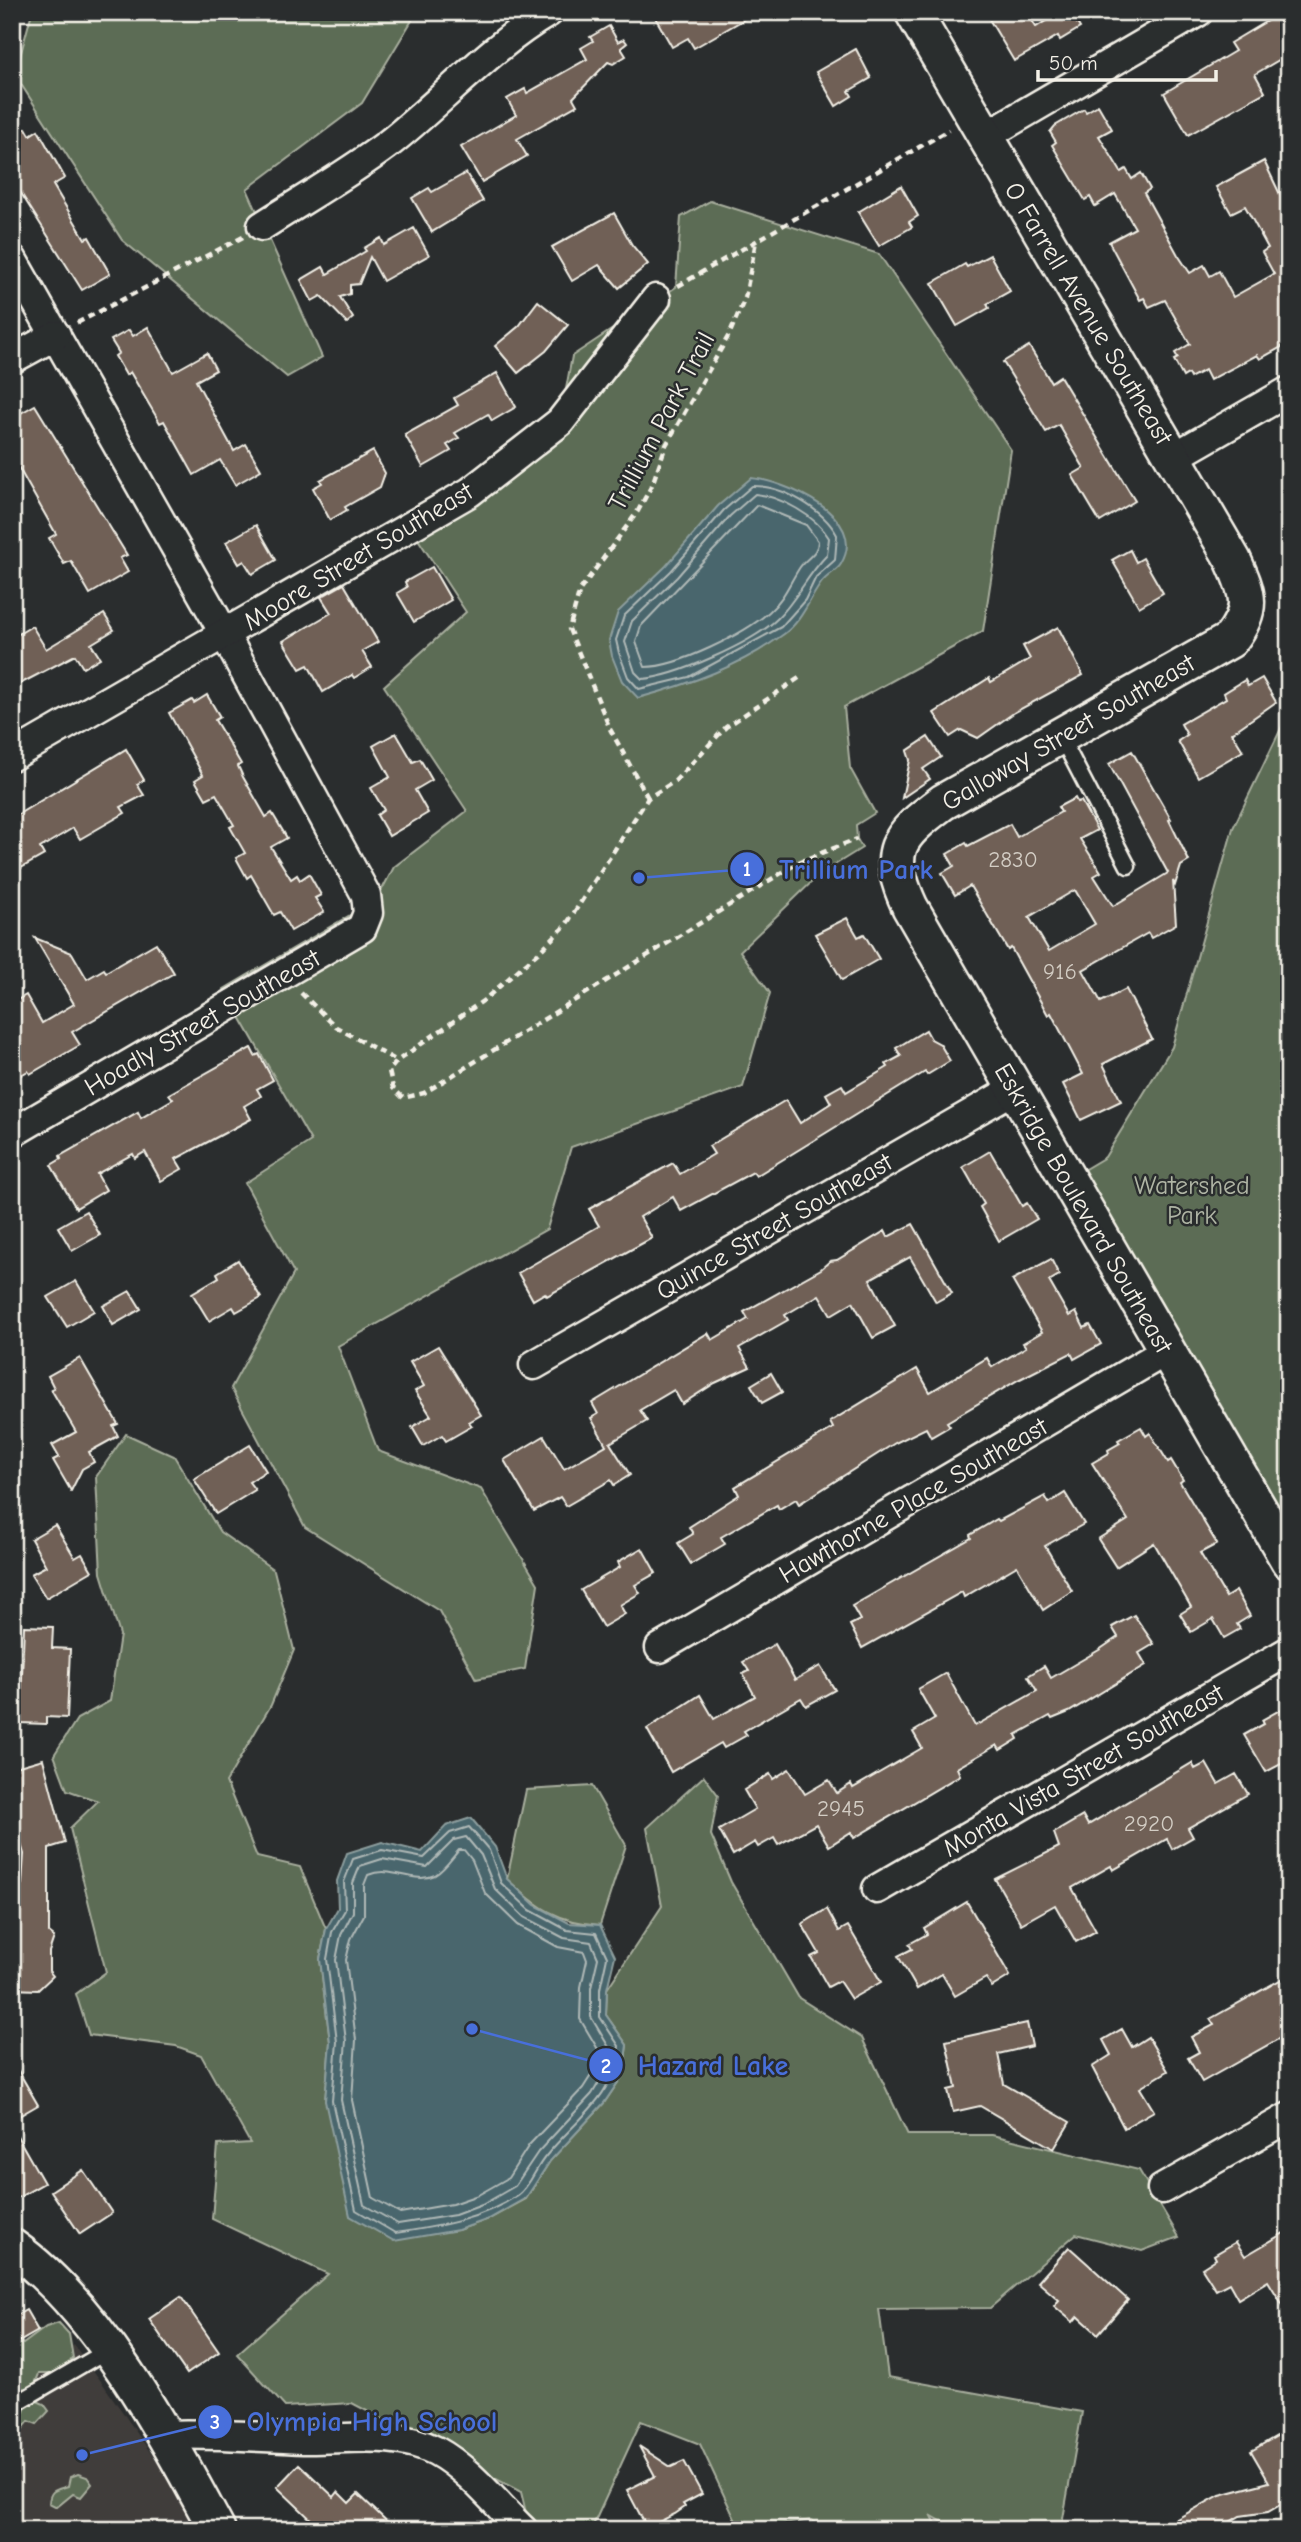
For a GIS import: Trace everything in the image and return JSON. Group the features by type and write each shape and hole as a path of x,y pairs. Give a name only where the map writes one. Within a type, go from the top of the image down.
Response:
{"street":[{"path":"262,226 388,144 476,65 523,28 549,12"},
{"name":"O Farrell Avenue Southeast","path":"913,12 972,131 1174,457 1243,582 1248,602 1246,620"},
{"path":"972,131 1198,12"},
{"path":"12,258 64,330 225,635"},
{"name":"Moore Street Southeast","path":"12,756 470,492 560,422 656,299"},
{"path":"12,359 64,330"},
{"path":"1174,457 1289,391"},
{"name":"Galloway Street Southeast","path":"896,849 902,835 943,802 1230,640 1246,620"},
{"name":"Hoadly Street Southeast","path":"12,1133 362,928 368,913 366,895 225,635"},
{"name":"Eskridge Boulevard Southeast","path":"896,849 895,869 910,907 1289,1561"},
{"name":"Quince Street Southeast","path":"534,1365 1016,1087"},
{"name":"Hawthorne Place Southeast","path":"660,1648 1166,1351"},
{"name":"Monta Vista Street Southeast","path":"877,1889 1289,1651"},
{"path":"1162,2189 1289,2117"},
{"path":"12,2247 62,2289 108,2350 164,2435 217,2530"},
{"path":"164,2435 215,2433 302,2439 386,2438 413,2443 436,2451 459,2468 523,2530"}],"lane":[{"path":"1061,736 1128,866"},
{"path":"12,2406 108,2350"}],"path":[{"path":"656,299 756,241 972,131"},
{"path":"64,330 262,226"},
{"name":"Trillium Park Trail","path":"648,799 610,729 569,629 580,590 638,510 652,485 666,445 698,384 729,335 746,298 756,241"},
{"path":"799,678 726,727 675,781 648,799 566,925 484,1000 397,1061 389,1071 393,1087 403,1098 424,1093 801,861 857,839"},
{"path":"300,993 336,1027 397,1061"}],"shaded area":[{"path":"74,2345 204,2530 12,2530 12,2380"}],"green space":[{"path":"32,12 417,12 362,103 247,189 322,357 287,377 122,240 15,75"},
{"path":"710,201 879,254 1011,450 983,631 844,707 850,768 875,813 856,825 857,839 862,848 820,874 740,951 770,993 743,1087 571,1147 547,1229 338,1346 378,1451 481,1489 538,1584 525,1669 476,1679 439,1611 305,1527 231,1388 294,1273 245,1183 311,1141 224,989 362,908 368,916 394,867 467,811 384,686 466,612 410,527 560,422 572,356 676,287 681,217"},
{"name":"Watershed Park","path":"1289,712 1289,1557 1068,1179 1105,1157 1172,1047 1233,828"},
{"path":"126,1434 174,1456 220,1532 274,1570 294,1650 271,1705 226,1782 257,1857 300,1867 326,1929 320,1959 330,2042 325,2101 432,2233 458,2230 489,2219 526,2199 550,2161 604,2103 623,2075 627,2045 606,2015 607,1989 662,1906 647,1828 704,1776 718,1795 711,1835 731,1882 799,1998 862,2038 908,2135 992,2135 1139,2170 1179,2237 1142,2251 1076,2234 990,2308 879,2309 888,2377 1082,2412 1061,2530 957,2530 932,2516 939,2530 821,2530 812,2520 740,2530 700,2444 641,2421 591,2530 530,2530 521,2492 352,2403 285,2407 237,2354 328,2274 212,2219 218,2145 250,2143 201,2055 176,2046 89,2035 76,1994 106,1972 70,1828 98,1801 67,1790 54,1755 77,1719 110,1701 120,1635 101,1573 96,1477"},
{"path":"592,1786 626,1845 600,1925 572,1921 549,1912 507,1879 526,1790"},
{"path":"59,2323 69,2334 73,2358 60,2374 39,2374 34,2386 12,2391 12,2335 23,2344 46,2327"},
{"path":"35,2400 44,2404 49,2411 37,2424 29,2421 20,2432 12,2434 12,2415 24,2412 27,2404"},
{"path":"78,2474 87,2477 92,2484 81,2497 73,2494 57,2507 49,2503 52,2493 68,2486 70,2477"}],"water":[{"path":"751,478 802,494 834,516 844,531 847,547 841,564 822,582 791,628 768,645 714,673 638,698 622,681 612,656 609,640 618,612 666,566 718,506"},
{"path":"471,1818 495,1847 507,1879 535,1905 569,1923 600,1925 615,1956 607,1989 606,2015 627,2045 623,2075 604,2103 550,2161 526,2198 489,2219 458,2230 394,2241 350,2216 325,2101 330,2042 320,1959 326,1929 338,1908 337,1881 347,1853 382,1842 422,1852 446,1826"}],"building":[{"path":"652,12 757,12 694,48 688,38 672,47"},
{"path":"1000,12 1027,12 1036,27 1060,12 1070,12 1080,28 1060,40 1058,36 1014,61 989,19"},
{"path":"1282,12 1289,24 1289,54 1255,74 1265,92 1188,135 1164,93 1235,51 1230,43"},
{"path":"609,26 618,42 624,39 627,43 621,48 626,56 613,64 608,62 573,98 577,105 517,139 527,156 482,182 461,147 516,115 507,99 525,89 527,93 587,59 581,48 593,41 590,37"},
{"path":"856,49 871,78 849,91 852,96 836,106 816,72"},
{"path":"1098,105 1112,129 1099,136 1121,172 1126,169 1132,179 1141,173 1150,189 1144,193 1190,273 1204,265 1210,276 1219,271 1233,297 1274,274 1262,252 1268,248 1245,206 1231,213 1216,187 1264,161 1289,213 1289,343 1260,359 1257,355 1210,380 1205,370 1190,378 1188,374 1183,377 1174,360 1178,358 1175,353 1190,344 1165,300 1149,307 1144,298 1140,300 1109,242 1135,228 1115,194 1095,206 1090,197 1085,200 1052,145 1056,142 1050,132 1055,126 1084,109 1086,112"},
{"path":"26,128 30,135 38,130 65,178 53,185 85,239 89,237 110,274 82,290 12,179 12,136"},
{"path":"466,173 483,201 432,232 412,198 429,188 432,192"},
{"path":"901,186 918,216 909,222 912,227 879,246 858,212"},
{"path":"614,213 632,245 648,264 619,288 599,265 572,281 552,247"},
{"path":"414,228 429,255 383,281 370,257 359,284 350,285 350,294 340,297 353,318 347,323 321,296 312,301 301,280 323,267 327,274 366,251 364,248 381,238 384,245"},
{"path":"990,255 1010,291 987,304 989,308 957,326 932,283 965,264 967,267"},
{"path":"538,301 568,325 546,351 518,373 495,346 519,326"},
{"path":"148,327 173,372 207,353 216,370 196,381 234,451 246,444 261,470 235,485 220,460 194,475 164,421 160,423 130,372 126,375 115,356 119,353 111,340 129,330 133,336"},
{"path":"1029,346 1051,382 1060,376 1135,501 1100,522 1072,475 1084,468 1059,425 1046,432 1003,362"},
{"path":"497,373 516,407 492,421 488,414 455,433 459,438 447,445 451,451 423,467 405,435 458,405 454,398"},
{"path":"35,405 127,555 120,558 128,572 90,594 71,561 64,564 49,538 56,534 12,456 12,418"},
{"path":"373,451 385,473 380,487 345,507 347,510 330,520 313,488 322,483 320,480"},
{"path":"256,525 276,560 252,574 244,561 239,564 226,542"},
{"path":"1130,550 1136,562 1143,558 1163,593 1139,607 1112,560"},
{"path":"432,567 451,600 414,622 397,593 407,587 405,582"},
{"path":"344,584 378,642 362,651 372,667 323,692 308,665 300,669 283,641 331,613 321,597"},
{"path":"104,614 114,630 91,644 100,658 83,668 75,655 12,688 12,638 32,626 46,649"},
{"path":"1058,627 1083,675 1015,712 978,738 961,730 950,737 934,713 989,678 991,682 1030,659 1023,646"},
{"path":"1262,678 1276,702 1232,733 1243,751 1198,777 1178,741 1187,735 1181,724 1226,698 1224,693 1245,680 1248,686"},
{"path":"207,695 220,717 215,720 241,764 238,766 243,777 266,817 272,813 287,838 271,847 291,879 297,875 300,880 309,874 321,895 315,898 324,912 291,931 280,912 274,915 251,875 247,878 236,858 245,853 230,827 234,825 216,794 206,799 195,780 203,775 169,713"},
{"path":"396,733 413,762 420,759 432,780 415,790 428,813 389,836 377,815 384,810 371,788 390,777 373,746"},
{"path":"928,737 941,757 923,769 930,779 902,798 910,760 907,751"},
{"path":"126,749 144,780 137,784 144,795 121,807 125,813 80,839 73,828 40,848 44,855 12,873 12,818"},
{"path":"1132,751 1171,819 1169,820 1189,861 1181,866 1175,885 1173,881 1176,924 1151,938 1148,933 1083,970 1101,1002 1126,989 1152,1039 1103,1064 1121,1101 1081,1120 1063,1084 1083,1074 1051,1013 1048,1015 1011,948 1008,950 970,886 955,895 942,873 954,866 947,854 966,843 968,846 1010,824 1017,837 1061,812 1058,807 1075,798 1077,802 1081,801 1097,830 1080,839 1101,872 1094,876 1113,906 1168,873 1109,764","holes":["1075,890 1095,924 1049,951 1029,917"]},
{"path":"847,918 858,937 864,934 879,959 842,980 815,934"},
{"path":"35,938 72,953 87,979 104,969 106,972 156,943 174,973 72,1032 80,1045 30,1074 28,1071 12,1080 12,1003 26,995 42,1023 74,1004"},
{"path":"926,1030 931,1039 940,1044 950,1061 927,1075 925,1072 756,1176 753,1172 681,1211 673,1197 640,1217 652,1238 547,1296 545,1293 533,1300 518,1273 599,1226 589,1209 673,1163 680,1174 714,1154 709,1146 786,1100 800,1123 831,1103 826,1094 842,1085 846,1092 888,1067 886,1064 901,1056 896,1048"},
{"path":"251,1048 255,1056 259,1054 273,1080 257,1089 261,1096 244,1106 251,1119 176,1159 182,1169 161,1181 145,1152 135,1158 133,1154 97,1174 106,1190 76,1208 51,1165 61,1159 60,1156 138,1112 141,1118 173,1099 169,1094"},
{"path":"990,1151 1022,1206 1027,1203 1037,1219 999,1241 980,1207 984,1204 963,1167"},
{"path":"86,1211 100,1235 72,1251 58,1227"},
{"path":"913,1224 952,1293 936,1302 910,1257 870,1279 895,1326 873,1338 853,1302 831,1315 819,1295 785,1315 788,1320 739,1348 750,1367 715,1383 682,1404 674,1390 640,1410 647,1421 610,1443 630,1475 614,1485 611,1480 566,1506 560,1497 534,1511 504,1460 544,1436 564,1469 606,1445 591,1418 598,1414 592,1403 708,1333 712,1340 748,1319 744,1312 821,1269 830,1261 837,1260 885,1231 888,1237"},
{"path":"1051,1259 1059,1275 1049,1281 1069,1316 1076,1312 1084,1328 1090,1325 1101,1344 1074,1359 1071,1353 1018,1380 947,1422 950,1426 931,1437 926,1428 895,1443 799,1504 796,1499 779,1509 777,1505 721,1537 725,1544 691,1564 678,1543 693,1534 689,1527 739,1495 735,1487 833,1428 830,1422 917,1369 930,1392 987,1358 992,1367 1026,1347 1023,1343 1042,1332 1012,1280"},
{"path":"238,1260 261,1298 236,1312 233,1307 209,1321 192,1293 219,1277 217,1273"},
{"path":"76,1281 94,1311 67,1327 48,1297"},
{"path":"130,1291 141,1309 113,1325 103,1306"},
{"path":"438,1346 481,1415 469,1422 472,1426 446,1441 442,1435 423,1446 412,1427 431,1416 415,1391 424,1386 410,1362"},
{"path":"80,1358 118,1424 113,1426 118,1436 89,1452 94,1462 82,1469 71,1491 53,1460 59,1457 52,1445 76,1432 51,1389 54,1388 48,1376"},
{"path":"771,1373 782,1392 762,1403 751,1385"},
{"path":"1141,1427 1146,1436 1150,1433 1168,1462 1171,1460 1183,1480 1180,1482 1217,1544 1200,1553 1226,1597 1236,1591 1250,1616 1237,1624 1240,1629 1224,1638 1213,1619 1191,1632 1180,1614 1191,1607 1154,1543 1116,1567 1098,1539 1128,1520 1092,1463 1109,1453 1108,1450 1120,1443 1118,1440"},
{"path":"250,1445 266,1471 249,1482 255,1490 216,1514 194,1479"},
{"path":"1065,1493 1084,1524 1045,1546 1072,1591 1043,1610 1017,1566 964,1597 962,1592 862,1648 850,1625 860,1620 852,1606 971,1538 970,1535 997,1519 999,1521 1045,1496 1049,1503"},
{"path":"55,1525 75,1558 82,1554 92,1571 46,1598 31,1574 46,1566 31,1539"},
{"path":"642,1548 656,1573 635,1585 640,1593 620,1605 625,1614 603,1627 581,1590 620,1567 618,1562"},
{"path":"1134,1615 1154,1644 1139,1653 1146,1665 1069,1712 1052,1719 1050,1716 1016,1735 1018,1739 1000,1750 997,1745 957,1768 960,1775 854,1838 851,1832 829,1846 816,1824 778,1845 774,1838 758,1847 755,1842 733,1855 719,1830 755,1809 744,1790 770,1774 773,1779 789,1769 805,1794 829,1780 837,1793 851,1784 853,1788 922,1748 913,1732 935,1719 918,1689 946,1673 975,1726 1037,1691 1028,1676 1044,1666 1051,1678 1118,1637 1112,1627"},
{"path":"24,1626 53,1627 52,1648 70,1649 67,1718 46,1717 46,1724 20,1723"},
{"path":"775,1644 795,1680 820,1666 835,1690 806,1706 801,1698 744,1731 747,1735 724,1748 721,1743 671,1772 647,1729 700,1695 714,1719 755,1696 743,1674 749,1671 743,1662"},
{"path":"1289,1705 1289,1760 1266,1772 1244,1735 1264,1724 1262,1720"},
{"path":"43,1759 65,1843 49,1848 49,1933 54,1937 49,1952 49,1971 53,1976 38,1990 12,1989 18,1884 22,1884 24,1854 12,1813 12,1807 19,1805 12,1783 12,1768"},
{"path":"1192,1763 1195,1769 1206,1763 1218,1784 1236,1774 1248,1794 1188,1828 1193,1837 1172,1849 1167,1839 1113,1870 1111,1866 1072,1888 1096,1931 1076,1942 1055,1905 1021,1924 995,1879 1059,1847 1054,1833 1083,1816 1088,1825"},
{"path":"967,1902 1010,1976 992,1987 986,1978 955,1996 942,1974 917,1989 898,1956 912,1949 909,1944 927,1934 924,1928"},
{"path":"827,1909 839,1931 848,1926 881,1982 851,1999 839,1981 828,1987 811,1957 819,1953 802,1924"},
{"path":"1289,1975 1289,2033 1202,2082 1188,2058 1199,2052 1191,2037 1214,2025 1210,2019"},
{"path":"1027,2023 1032,2046 998,2054 1004,2084 1070,2122 1054,2149 980,2106 953,2112 948,2090 956,2088 946,2041"},
{"path":"1122,2029 1132,2047 1148,2037 1168,2071 1140,2088 1154,2111 1124,2128 1092,2067 1111,2055 1103,2040"},
{"path":"12,2060 38,2105 12,2120"},
{"path":"12,2127 44,2183 12,2201"},
{"path":"83,2170 112,2213 80,2234 51,2191"},
{"path":"1289,2230 1289,2315 1268,2281 1238,2299 1229,2283 1216,2290 1202,2268 1216,2259 1214,2255 1236,2242 1245,2256"},
{"path":"1069,2247 1128,2300 1098,2334 1078,2316 1073,2322 1054,2306 1059,2300 1038,2282"},
{"path":"181,2297 219,2352 187,2374 149,2319"},
{"path":"26,2310 38,2331 19,2342 12,2332 12,2318"},
{"path":"1289,2429 1289,2517 1282,2504 1268,2512 1240,2516 1216,2530 1157,2530 1220,2495 1269,2482 1251,2451"},
{"path":"639,2446 671,2467 684,2461 702,2494 683,2504 685,2507 675,2514 647,2528 627,2490 655,2476"},
{"path":"299,2464 334,2497 338,2492 349,2503 358,2494 396,2530 322,2530 277,2487"}],"place":[{"name":"Trillium Park","path":"639,878"},
{"name":"Hazard Lake","path":"472,2029"},
{"name":"Olympia High School","path":"82,2455"}]}
